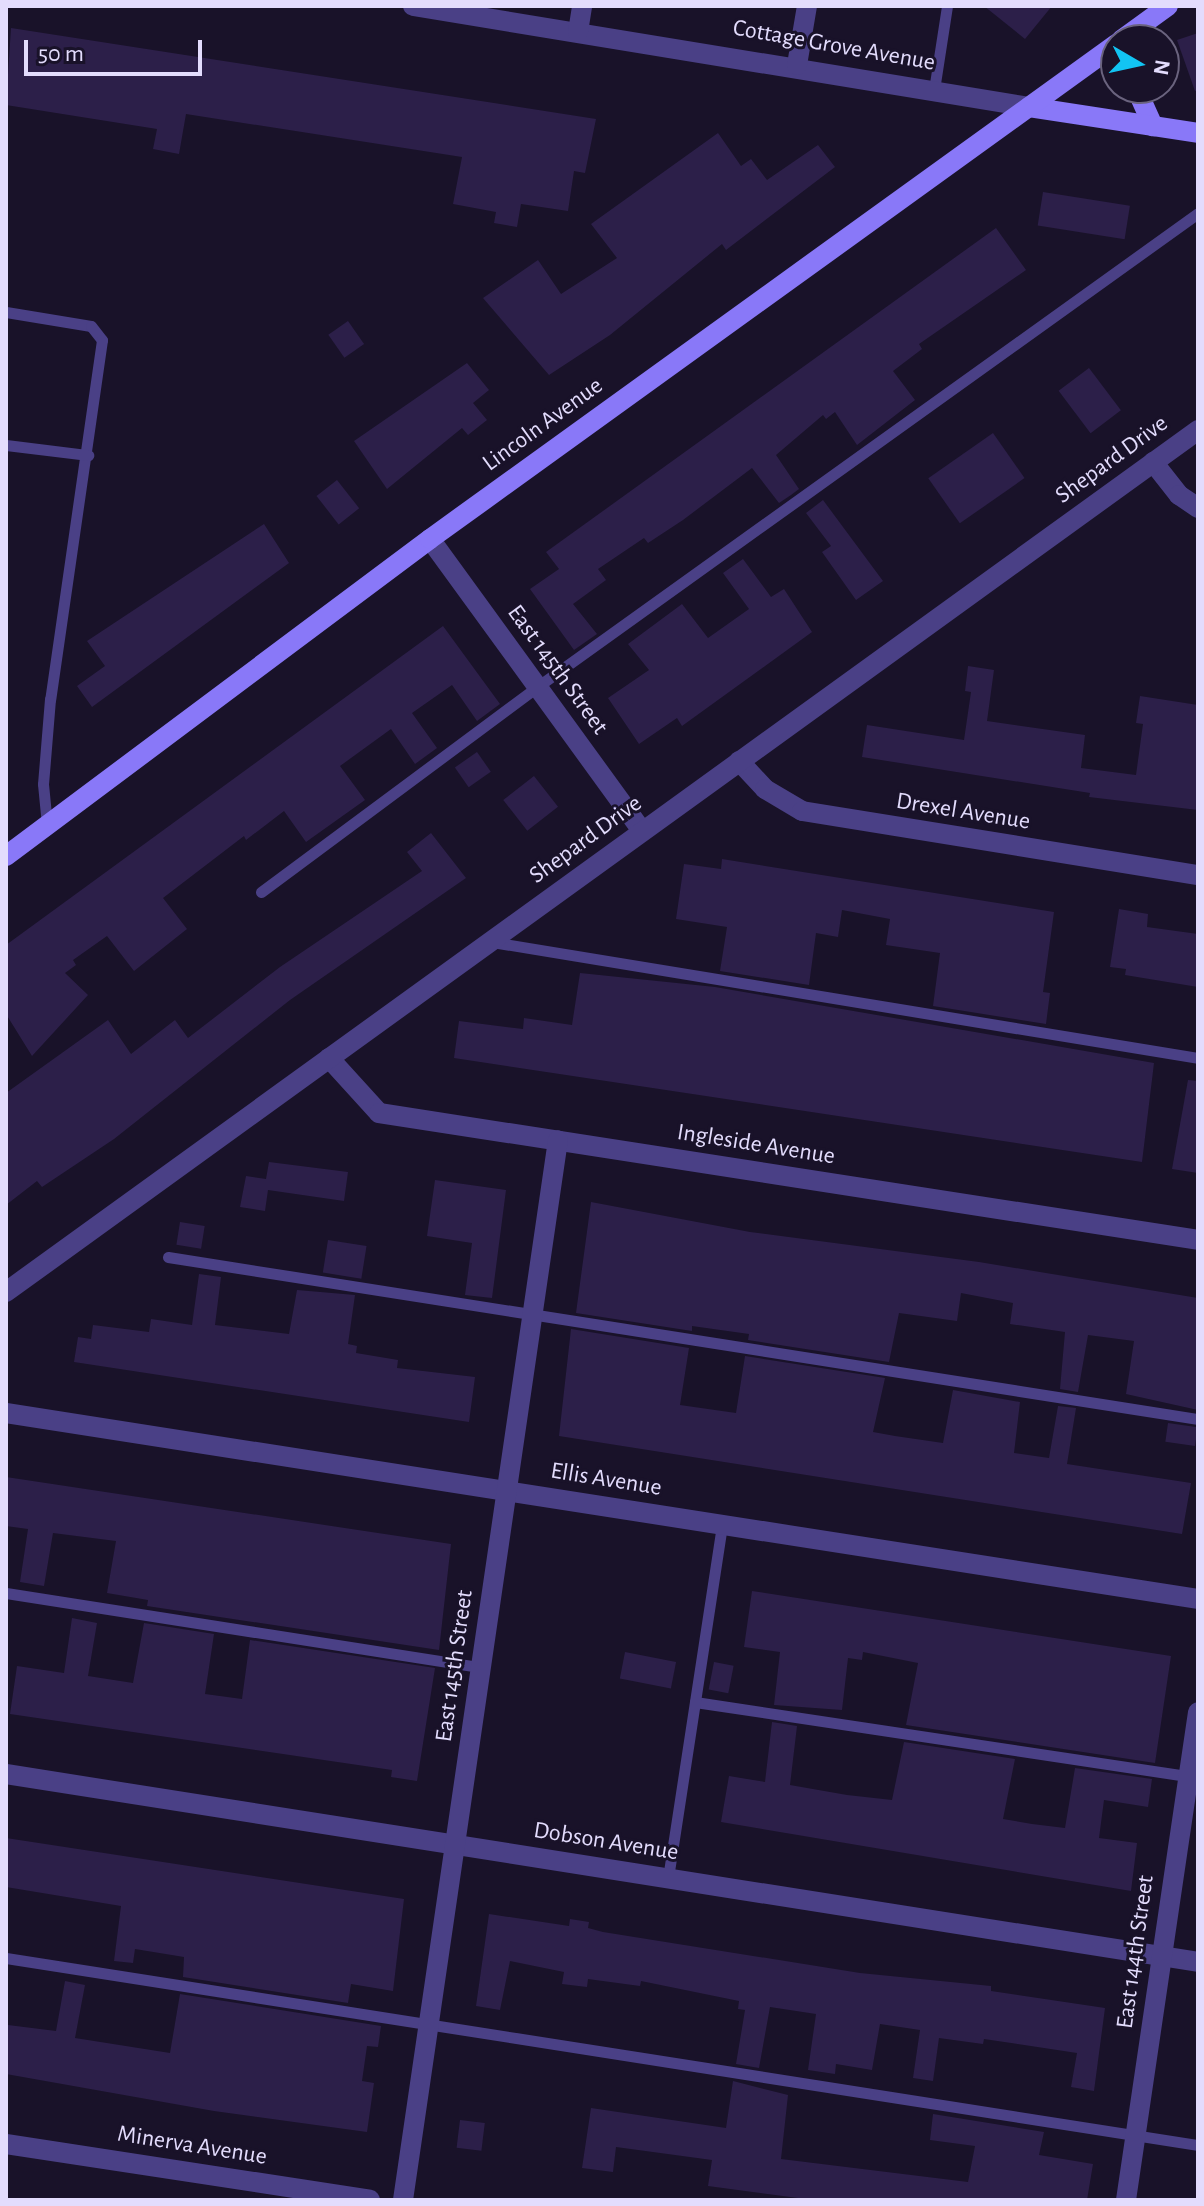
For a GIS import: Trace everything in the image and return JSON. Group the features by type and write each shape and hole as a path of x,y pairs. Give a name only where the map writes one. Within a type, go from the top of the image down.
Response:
{"street":[{"name":"Cottage Grove Avenue","path":"413,6 797,65 1029,107 1198,133"},
{"path":"578,32 582,6"},
{"path":"797,65 807,6"},
{"name":"Lincoln Avenue","path":"1144,24 1168,6"},
{"name":"Lincoln Avenue","path":"6,856 430,539 1100,56"},
{"path":"1143,104 1153,126"},
{"name":"Shepard Drive","path":"6,1292 1198,430"},
{"path":"1153,462 1179,495 1198,508"},
{"name":"East 145th Street","path":"430,539 642,831"},
{"name":"Drexel Avenue","path":"739,761 765,789 802,811 1198,875"},
{"name":"Ingleside Avenue","path":"329,1058 379,1113 1198,1240"},
{"name":"East 145th Street","path":"403,2200 558,1140"},
{"name":"Ellis Avenue","path":"6,1413 1198,1599"},
{"name":"East 144th Street","path":"1126,2200 1162,1956 1193,1777 1198,1712"},
{"name":"Dobson Avenue","path":"6,1774 1198,1962"},
{"name":"Minerva Avenue","path":"6,2144 370,2200"}],"lane":[{"path":"934,90 947,6"},
{"path":"261,892 537,687 1198,213"},
{"path":"6,312 91,326 102,340 88,455 50,699 43,784 47,825"},
{"path":"6,445 88,455"},
{"path":"489,942 1198,1058"},
{"path":"168,1257 1198,1419"},
{"path":"668,1878 722,1524"},
{"path":"6,1593 481,1667"},
{"path":"695,1702 1193,1777"},
{"path":"6,1958 1198,2145"}],"building":[{"path":"984,6 1052,6 1025,39"},
{"path":"11,28 596,119 585,173 574,171 568,211 521,204 517,227 494,223 496,212 453,204 462,157 186,114 179,154 153,149 157,129 6,105"},
{"path":"1198,33 1198,90 1195,91 1180,48 1180,39"},
{"path":"718,133 741,166 751,159 767,180 818,145 835,167 726,250 722,244 610,335 549,375 483,298 538,260 561,294 617,258 591,224"},
{"path":"1043,192 1130,206 1125,239 1038,226"},
{"path":"996,228 1026,270 919,344 922,349 893,371 915,400 857,445 835,412 826,419 823,415 776,455 799,489 791,495 779,503 752,468 648,543 644,538 598,569 606,580 573,604 597,634 574,650 530,589 559,569 546,552"},
{"path":"348,321 364,344 344,358 328,335"},
{"path":"467,363 489,390 473,403 487,420 468,435 462,428 387,489 354,441"},
{"path":"1089,368 1121,410 1091,433 1059,391"},
{"path":"993,433 1025,478 960,523 928,478"},
{"path":"337,480 359,508 339,524 317,496"},
{"path":"823,500 883,581 856,600 822,552 831,546 806,513"},
{"path":"264,524 289,563 92,707 77,686 105,666 87,641"},
{"path":"743,559 771,597 784,589 812,632 682,726 677,718 639,744 608,698 649,670 628,644 682,604 708,638 749,609 723,573"},
{"path":"443,626 500,704 477,721 452,685 412,713 437,748 415,764 391,729 340,766 365,800 306,842 284,811 246,840 244,836 163,898 187,929 134,971 107,936 73,960 76,965 65,973 88,995 32,1056 6,1014 6,945"},
{"path":"968,666 994,670 987,721 1085,735 1081,768 1136,775 1143,724 1136,723 1140,696 1198,705 1198,810 1089,797 1090,793 862,757 867,725 964,740 971,692 965,691"},
{"path":"477,752 491,772 469,787 455,767"},
{"path":"534,776 558,807 527,831 503,800"},
{"path":"431,833 466,878 290,1000 114,1139 42,1187 37,1181 6,1205 6,1093 108,1020 131,1054 175,1020 188,1038 280,967 422,871 407,852"},
{"path":"722,859 1054,912 1043,992 1050,993 1046,1024 933,1006 940,953 886,945 890,919 842,910 838,937 816,933 809,985 720,971 727,927 676,919 684,864 721,869"},
{"path":"1119,909 1148,914 1147,927 1198,934 1198,987 1125,975 1126,969 1110,967"},
{"path":"580,973 715,987 1154,1063 1142,1162 454,1058 459,1021 523,1029 524,1018 572,1025"},
{"path":"1188,1080 1198,1081 1198,1173 1172,1169"},
{"path":"269,1162 348,1172 344,1201 268,1190 265,1211 240,1207 246,1176 266,1179"},
{"path":"435,1180 506,1190 492,1298 465,1295 472,1243 427,1236"},
{"path":"591,1202 750,1232 979,1262 1198,1298 1198,1410 1126,1394 1134,1341 1088,1335 1078,1392 1060,1389 1065,1332 1010,1324 1013,1303 961,1293 957,1321 899,1313 889,1362 748,1340 749,1334 692,1326 692,1331 576,1313"},
{"path":"180,1222 205,1226 201,1249 176,1245"},
{"path":"328,1240 367,1246 361,1279 323,1273"},
{"path":"199,1274 221,1277 215,1325 289,1334 297,1290 355,1295 348,1344 357,1346 356,1353 398,1360 397,1368 475,1377 469,1422 74,1362 78,1337 91,1339 93,1325 149,1332 151,1319 192,1325"},
{"path":"571,1329 689,1348 680,1405 736,1413 745,1356 885,1378 873,1432 895,1436 943,1443 953,1390 1020,1402 1014,1453 1049,1458 1058,1406 1076,1408 1067,1464 1191,1483 1182,1534 559,1436"},
{"path":"1168,1423 1198,1427 1195,1446 1165,1442"},
{"path":"6,1477 451,1544 439,1650 147,1606 148,1600 107,1593 116,1541 53,1533 44,1586 20,1582 28,1529 6,1526"},
{"path":"752,1591 1171,1656 1155,1763 906,1725 918,1663 863,1652 862,1660 848,1658 842,1710 774,1705 780,1652 744,1647"},
{"path":"72,1618 97,1623 88,1676 133,1683 144,1623 214,1634 205,1694 242,1699 250,1640 435,1668 417,1781 391,1777 392,1770 10,1714 17,1666 64,1673"},
{"path":"625,1652 676,1662 671,1688 620,1679"},
{"path":"714,1662 734,1666 728,1693 709,1689"},
{"path":"772,1722 797,1726 790,1785 847,1795 892,1800 904,1742 1015,1759 1003,1819 1032,1824 1065,1828 1075,1768 1152,1779 1148,1807 1104,1800 1099,1838 1137,1843 1131,1891 721,1822 729,1776 765,1782"},
{"path":"6,1838 404,1899 393,1991 351,1984 348,2003 183,1977 184,1957 135,1949 133,1963 114,1961 121,1906 6,1887"},
{"path":"489,1914 569,1926 570,1919 589,1922 588,1928 603,1932 860,1973 991,1986 991,1991 1105,2008 1094,2091 1071,2087 1077,2053 984,2039 983,2044 939,2038 933,2081 913,2078 920,2030 880,2024 872,2070 836,2064 835,2074 808,2070 816,2014 770,2007 759,2068 736,2064 745,2010 738,2009 739,2001 641,1981 640,1986 588,1979 587,1987 562,1984 564,1972 510,1961 500,2010 476,2006"},
{"path":"65,1981 85,1985 75,2038 170,2053 180,1994 381,2026 378,2047 367,2046 362,2081 374,2083 367,2132 214,2111 6,2074 8,2025 56,2031"},
{"path":"733,2081 788,2095 781,2159 968,2182 975,2146 930,2140 933,2114 1044,2132 1039,2155 1093,2164 1087,2200 813,2200 708,2186 712,2160 616,2147 613,2172 582,2168 591,2108 726,2128"},
{"path":"460,2120 485,2123 481,2151 457,2148"}]}
